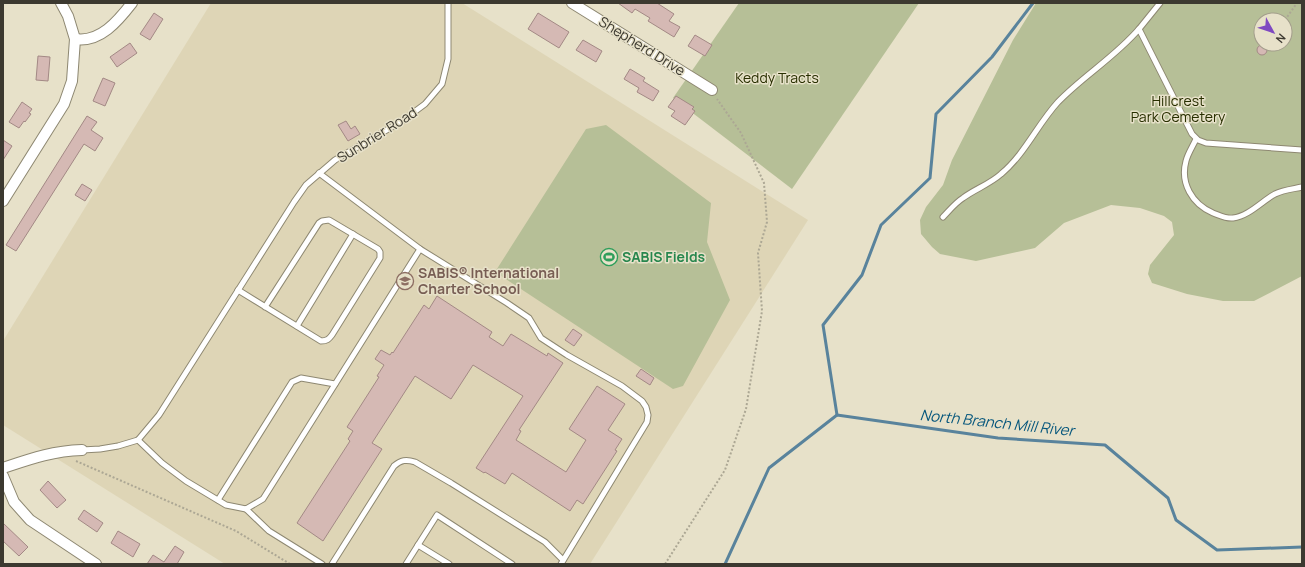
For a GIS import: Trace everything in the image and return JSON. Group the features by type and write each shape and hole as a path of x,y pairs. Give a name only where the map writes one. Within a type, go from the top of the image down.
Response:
{"street":[{"path":"3,201 64,104 72,81 74,39 68,16 61,3"},
{"path":"74,39 84,40 101,33 116,22 132,3"},
{"name":"Shepherd Drive","path":"572,3 712,90"},
{"path":"3,468 34,457 63,450 82,450"},
{"path":"3,476 14,502 30,520 96,564"}],"lane":[{"name":"Sunbrier Road","path":"138,440 159,415 306,185 335,160 402,121 425,104 442,84 448,59 448,3"},
{"path":"943,217 962,198 989,184 1002,174 1023,152 1040,124 1059,101 1123,46 1160,3"},
{"path":"1139,29 1192,134 1196,139 1206,143 1302,150"},
{"path":"1196,139 1187,158 1184,172 1188,192 1200,206 1207,210 1232,219 1250,211 1277,193 1302,187"},
{"path":"319,173 420,249 529,318 541,338 567,355 622,386 642,401 647,411 647,422 562,562 545,542 484,503 415,462 406,460 394,466 332,564"},
{"path":"238,290 265,307 321,341 329,339 380,258 380,252 378,249 330,220 322,221 319,223 265,307"},
{"path":"297,326 353,234"},
{"path":"246,509 263,499 420,249"},
{"path":"218,500 292,382 301,378 335,384"},
{"path":"82,450 118,446 138,440 162,463 186,481 226,505 246,509 269,531 322,564"},
{"path":"406,564 438,515 512,564"},
{"path":"418,545 449,564"}],"path":[{"path":"1291,12 1297,3"},
{"path":"665,564 725,470 746,409 762,311 758,253 767,222 764,183 741,133 718,102 712,90"},
{"path":"73,460 236,531 290,564"}],"shaded area":[{"name":"SABIS® International Charter School","path":"211,3 462,3 808,220 590,564 225,564 3,425 3,341"}],"green space":[{"name":"Keddy Tracts","path":"739,3 919,3 792,189 673,98"},
{"name":"Hillcrest Park Cemetery","path":"1036,3 1302,3 1302,276 1254,301 1223,301 1187,294 1152,283 1148,274 1150,265 1174,235 1172,222 1164,216 1140,208 1111,205 1064,223 1035,248 976,261 940,254 921,234 920,220 926,207 943,185 952,160 1013,40"},
{"name":"SABIS Fields","path":"606,125 711,203 707,242 730,300 683,386 673,389 495,272 586,129"}],"building":[{"path":"618,3 657,3 674,14 669,21 680,27 674,37 648,21 650,18 635,9 632,13"},
{"path":"154,13 163,19 150,40 140,34"},
{"path":"538,13 569,32 559,48 528,29"},
{"path":"695,35 712,45 705,56 688,46"},
{"path":"583,40 602,51 596,62 576,50"},
{"path":"130,43 137,53 117,67 110,57"},
{"path":"1257,52 1267,52 1264,55 1260,55"},
{"path":"38,56 50,57 48,81 36,80"},
{"path":"630,69 645,78 643,81 659,91 653,101 637,92 639,88 624,79"},
{"path":"103,78 115,83 105,106 93,101"},
{"path":"676,96 694,107 692,109 695,111 685,125 671,116 675,111 668,107"},
{"path":"22,102 32,109 29,113 31,114 19,128 9,122"},
{"path":"87,116 97,122 91,130 103,138 95,151 84,144 16,251 6,245"},
{"path":"346,121 351,129 355,126 360,134 348,141 338,125"},
{"path":"3,140 12,146 3,160"},
{"path":"82,184 92,190 85,201 75,195"},
{"path":"437,296 492,332 489,337 503,346 511,334 547,356 548,353 563,363 519,430 521,431 516,440 566,472 586,440 569,429 597,386 625,404 608,430 622,439 615,450 617,451 583,504 577,500 570,511 512,473 505,484 476,468 523,396 473,365 451,399 415,376 372,443 382,449 323,541 297,523 350,441 348,439 353,431 347,427 379,377 377,376 384,365 375,359 381,350 390,355 392,352 393,353 424,305 429,309"},
{"path":"573,329 582,335 574,346 565,340"},
{"path":"641,369 654,378 650,385 636,376"},
{"path":"48,481 66,500 57,508 40,490"},
{"path":"84,510 103,523 97,532 78,519"},
{"path":"3,523 28,547 19,556 3,541"},
{"path":"118,531 140,544 133,557 111,543"},
{"path":"175,546 184,552 177,564 147,564 153,555 164,562"}],"waterway":[{"path":"837,415 823,325 862,275 881,225 930,178 936,114 992,57 1033,3"},
{"name":"North Branch Mill River","path":"725,564 769,468 837,415 998,438 1105,445 1168,498 1176,520 1217,550 1302,547"}],"place":[{"name":"SABIS Fields","path":"609,257"},
{"name":"SABIS® International Charter School","path":"405,281"}]}
